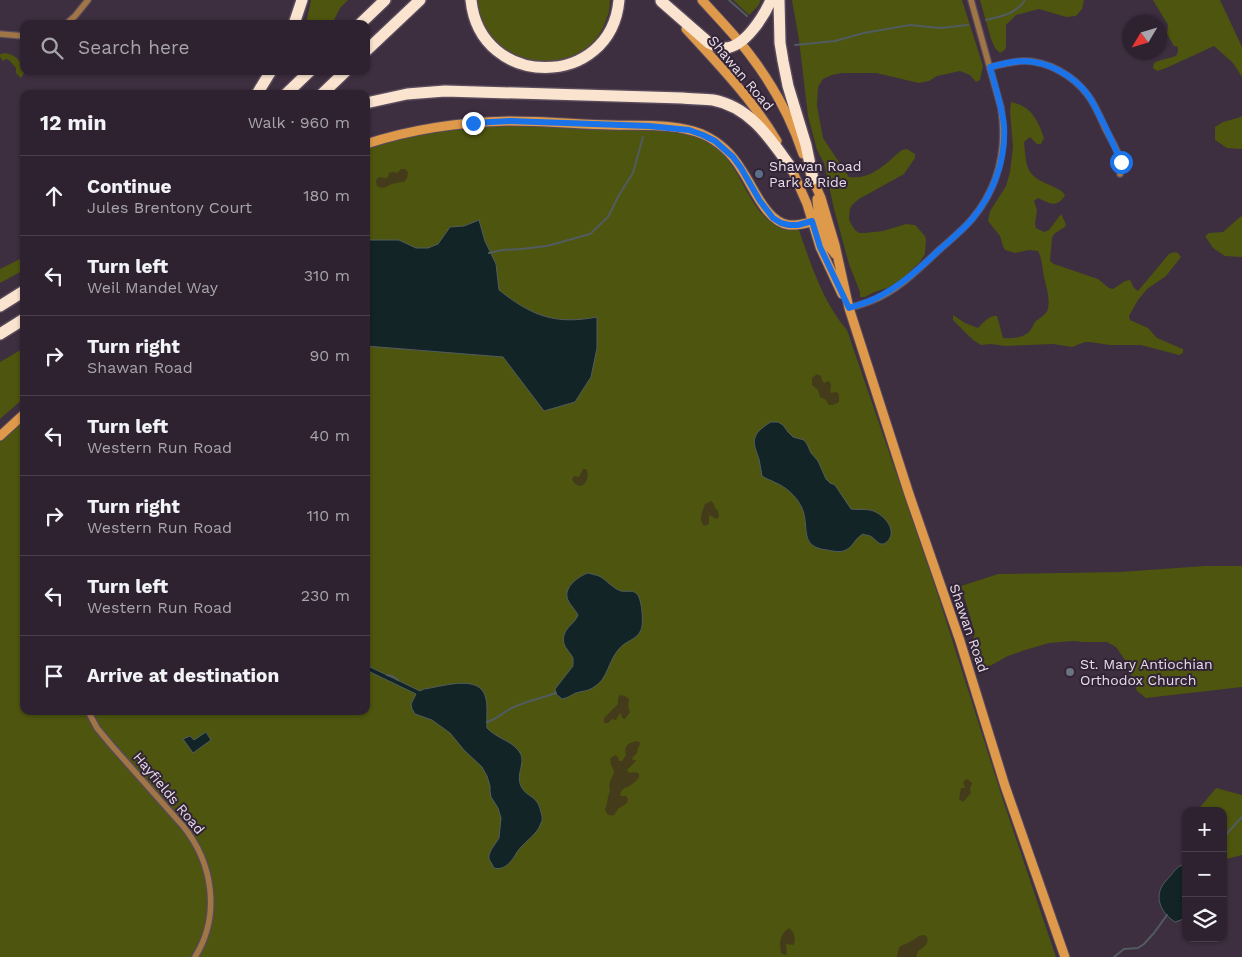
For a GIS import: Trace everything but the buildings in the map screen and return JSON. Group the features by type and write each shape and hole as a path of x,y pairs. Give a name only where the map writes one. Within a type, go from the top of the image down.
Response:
{"highway":[{"path":"295,20 302,0"},
{"path":"364,20 383,0"},
{"path":"370,47 420,0"},
{"path":"471,0 478,25 488,42 495,49 522,65 550,68 560,67 579,60 594,50 614,24 619,0"},
{"path":"660,0 709,43 724,48 740,42 757,24 771,0"},
{"path":"779,0 780,43 783,61 788,86 806,145 812,179"},
{"path":"259,90 269,75"},
{"path":"290,90 306,75"},
{"path":"326,90 342,75"},
{"path":"370,102 407,94 445,90 713,100 736,108 748,116 764,132 792,169"},
{"path":"0,306 20,294"},
{"path":"0,334 20,322"}],"main road":[{"name":"Shawan Road","path":"660,0 741,90 773,135 792,169 828,245 838,259"},
{"name":"Shawan Road","path":"702,0 740,42 760,68 798,138 818,203 815,220 820,247 849,308"},
{"path":"370,143 407,133 445,126 510,121 649,126 689,130 715,141 733,157 760,201 773,218 789,225 798,225 815,220"},
{"name":"Shawan Road","path":"812,179 821,198 849,308 909,494 960,641 1005,786 1065,957"},
{"path":"0,436 20,418"}],"street":[{"path":"70,20 88,0"},
{"path":"849,308 877,298 905,281 967,224 992,188 1000,163 1004,137 1001,108 971,0"},
{"path":"0,34 20,36"},
{"path":"990,67 1025,61 1050,67 1071,78 1088,95 1095,106 1121,162 1120,174"},
{"name":"Hayfields Road","path":"90,715 97,728 183,826 200,851 209,881 210,897 209,916 205,934 195,957"}],"green space":[{"path":"311,0 348,0 340,8 334,20 307,20"},
{"path":"476,0 610,0 609,12 603,28 594,42 581,53 569,60 534,63 502,49 482,27"},
{"path":"733,0 761,0 749,15"},
{"path":"792,0 962,0 983,66 980,80 976,82 970,75 960,71 937,76 929,81 919,83 876,73 842,73 823,79 818,87 817,106 823,138 849,177 865,176 878,170 902,150 907,149 915,154 915,158 904,174 859,199 850,209 850,222 859,233 883,231 906,224 915,225 925,236 926,240 925,254 920,262 900,281 865,297 860,297 860,292 849,264 824,163 817,150 808,116"},
{"path":"980,0 1084,0 1082,9 1076,16 1066,17 1039,9 1016,15 1006,25 1006,46 1005,50 1000,53 995,48 991,39"},
{"path":"1153,0 1220,0 1242,47 1242,77 1233,63 1214,46 1166,68 1157,71 1153,68 1154,63 1176,56 1178,52 1178,47 1174,46 1167,34 1167,15 1162,15"},
{"path":"0,54 13,55 20,62 20,75 23,75 21,78 9,60 3,61"},
{"path":"1011,102 1029,110 1039,125 1044,138 1041,144 1037,144 1030,137 1024,142 1029,170 1037,178 1065,195 1059,202 1053,204 1038,198 1034,201 1037,210 1036,228 1044,232 1049,230 1061,214 1065,222 1066,226 1054,234 1052,238 1050,261 1098,279 1113,289 1130,280 1138,291 1169,254 1178,253 1181,257 1166,276 1147,289 1129,316 1130,320 1148,328 1157,338 1183,349 1183,353 1179,355 1141,345 1110,345 1090,342 1072,347 1053,344 981,345 973,340 953,320 953,315 965,323 978,328 989,318 997,316 1003,338 1013,338 1023,336 1029,332 1035,322 1045,314 1048,308 1048,294 1038,251 1029,250 1015,253 1005,250 1000,236 988,221 990,211 1006,186 1010,172 1013,147"},
{"path":"1242,116 1242,149 1227,148 1215,140 1215,127 1223,122"},
{"path":"510,125 683,132 714,145 720,151 738,174 752,201 771,222 783,228 799,230 824,295 847,330 936,589 1003,800 1056,957 0,957 0,441 20,422 20,715 370,715 370,147 419,134 473,127"},
{"path":"1242,216 1242,257 1225,256 1213,248 1205,236 1209,233 1223,232"},
{"path":"20,259 20,272 0,283 0,269"},
{"path":"20,350 20,402 0,419 0,362"},
{"path":"1205,566 1242,566 1242,687 1146,698 1137,691 1127,663 1116,647 1107,642 1073,641 1049,643 1008,656 988,667 979,668 973,661 970,646 975,633 961,586 998,574 1120,572"},
{"path":"1216,788 1242,795 1242,855 1227,859 1227,807 1200,807"}],"sand":[{"path":"401,169 405,169 408,172 404,182 384,188 377,186 376,181 378,178 386,178 389,173 397,173"},
{"path":"817,374 821,376 824,383 830,382 830,393 837,392 839,402 829,405 826,400 820,397 818,390 812,385 812,378"},
{"path":"583,469 586,469 588,475 585,483 581,486 575,484 572,479 574,476 579,477"},
{"path":"711,501 718,511 719,517 716,519 709,515 709,524 705,526 701,521 701,516 705,504"},
{"path":"620,695 629,699 628,707 630,712 625,719 622,718 620,713 616,720 612,719 608,723 604,723 604,718 618,704"},
{"path":"636,741 640,744 637,753 632,758 636,760 627,770 629,773 636,772 639,774 639,777 621,792 620,795 626,796 628,801 614,815 609,815 605,809 610,791 609,785 614,773 610,759 615,755 619,761 622,761 626,755 625,749 628,744"},
{"path":"967,779 972,783 971,793 963,802 959,799 961,788 965,788 963,782"},
{"path":"789,928 794,933 795,941 793,945 786,944 787,954 784,955 781,953 781,939"},
{"path":"924,935 927,937 927,944 918,951 916,957 897,957 899,947"}],"shaded area":[{"path":"479,220 485,241 496,264 499,290 511,299 533,312 556,319 569,320 597,317 597,348 591,377 575,402 544,411 503,357 370,346 370,240 399,240 416,248 428,248 438,244 450,227 464,226"},
{"path":"771,422 778,422 793,437 804,440 818,461 826,479 835,485 851,509 870,510 878,513 885,519 891,531 891,536 887,542 881,544 863,534 846,550 834,551 812,545 806,534 804,513 796,499 783,487 762,476 754,440 761,429"},
{"path":"588,573 599,576 621,591 631,591 638,595 641,605 642,627 637,636 622,646 615,654 599,684 562,699 556,694 555,689 573,666 573,658 566,648 563,639 567,629 578,615 569,602 567,593 573,582"},
{"path":"370,667 420,691 448,685 473,684 486,697 487,728 515,747 521,754 522,763 519,776 521,786 538,803 542,822 537,831 505,867 494,868 489,859 491,850 499,838 501,818 498,808 491,797 487,776 482,767 450,733 432,720 415,714 411,704 416,694 370,672"},
{"path":"206,732 211,740 193,753 183,739 190,736 194,740"},
{"path":"1182,865 1182,919 1175,922 1167,916 1162,908 1159,893 1164,883"}],"waterway":[{"path":"729,0 747,16"},
{"path":"986,20 1003,16 1013,11 1025,0"},
{"path":"795,45 835,41 864,33 910,25 940,28 968,25"},
{"path":"489,253 547,246 590,234 608,217 633,173 643,137"},
{"path":"387,675 398,680"},
{"path":"487,722 519,705 556,693"},
{"path":"1227,834 1242,817"},
{"path":"1114,957 1124,949 1138,948 1144,944 1167,915"}],"place":[{"name":"Shawan Road Park & Ride","path":"759,174"},
{"name":"St. Mary Antiochian Orthodox Church","path":"1070,672"}],"route":[{"path":"473,123 510,121 649,126 689,130 703,135 715,141 733,157 760,201 773,218 789,225 798,225 812,221 820,247 849,308 871,301 905,281 967,224 984,202 992,188 1000,163 1004,137 1001,108 990,67 1025,61 1050,67 1071,78 1088,95 1095,106 1121,162"}]}
